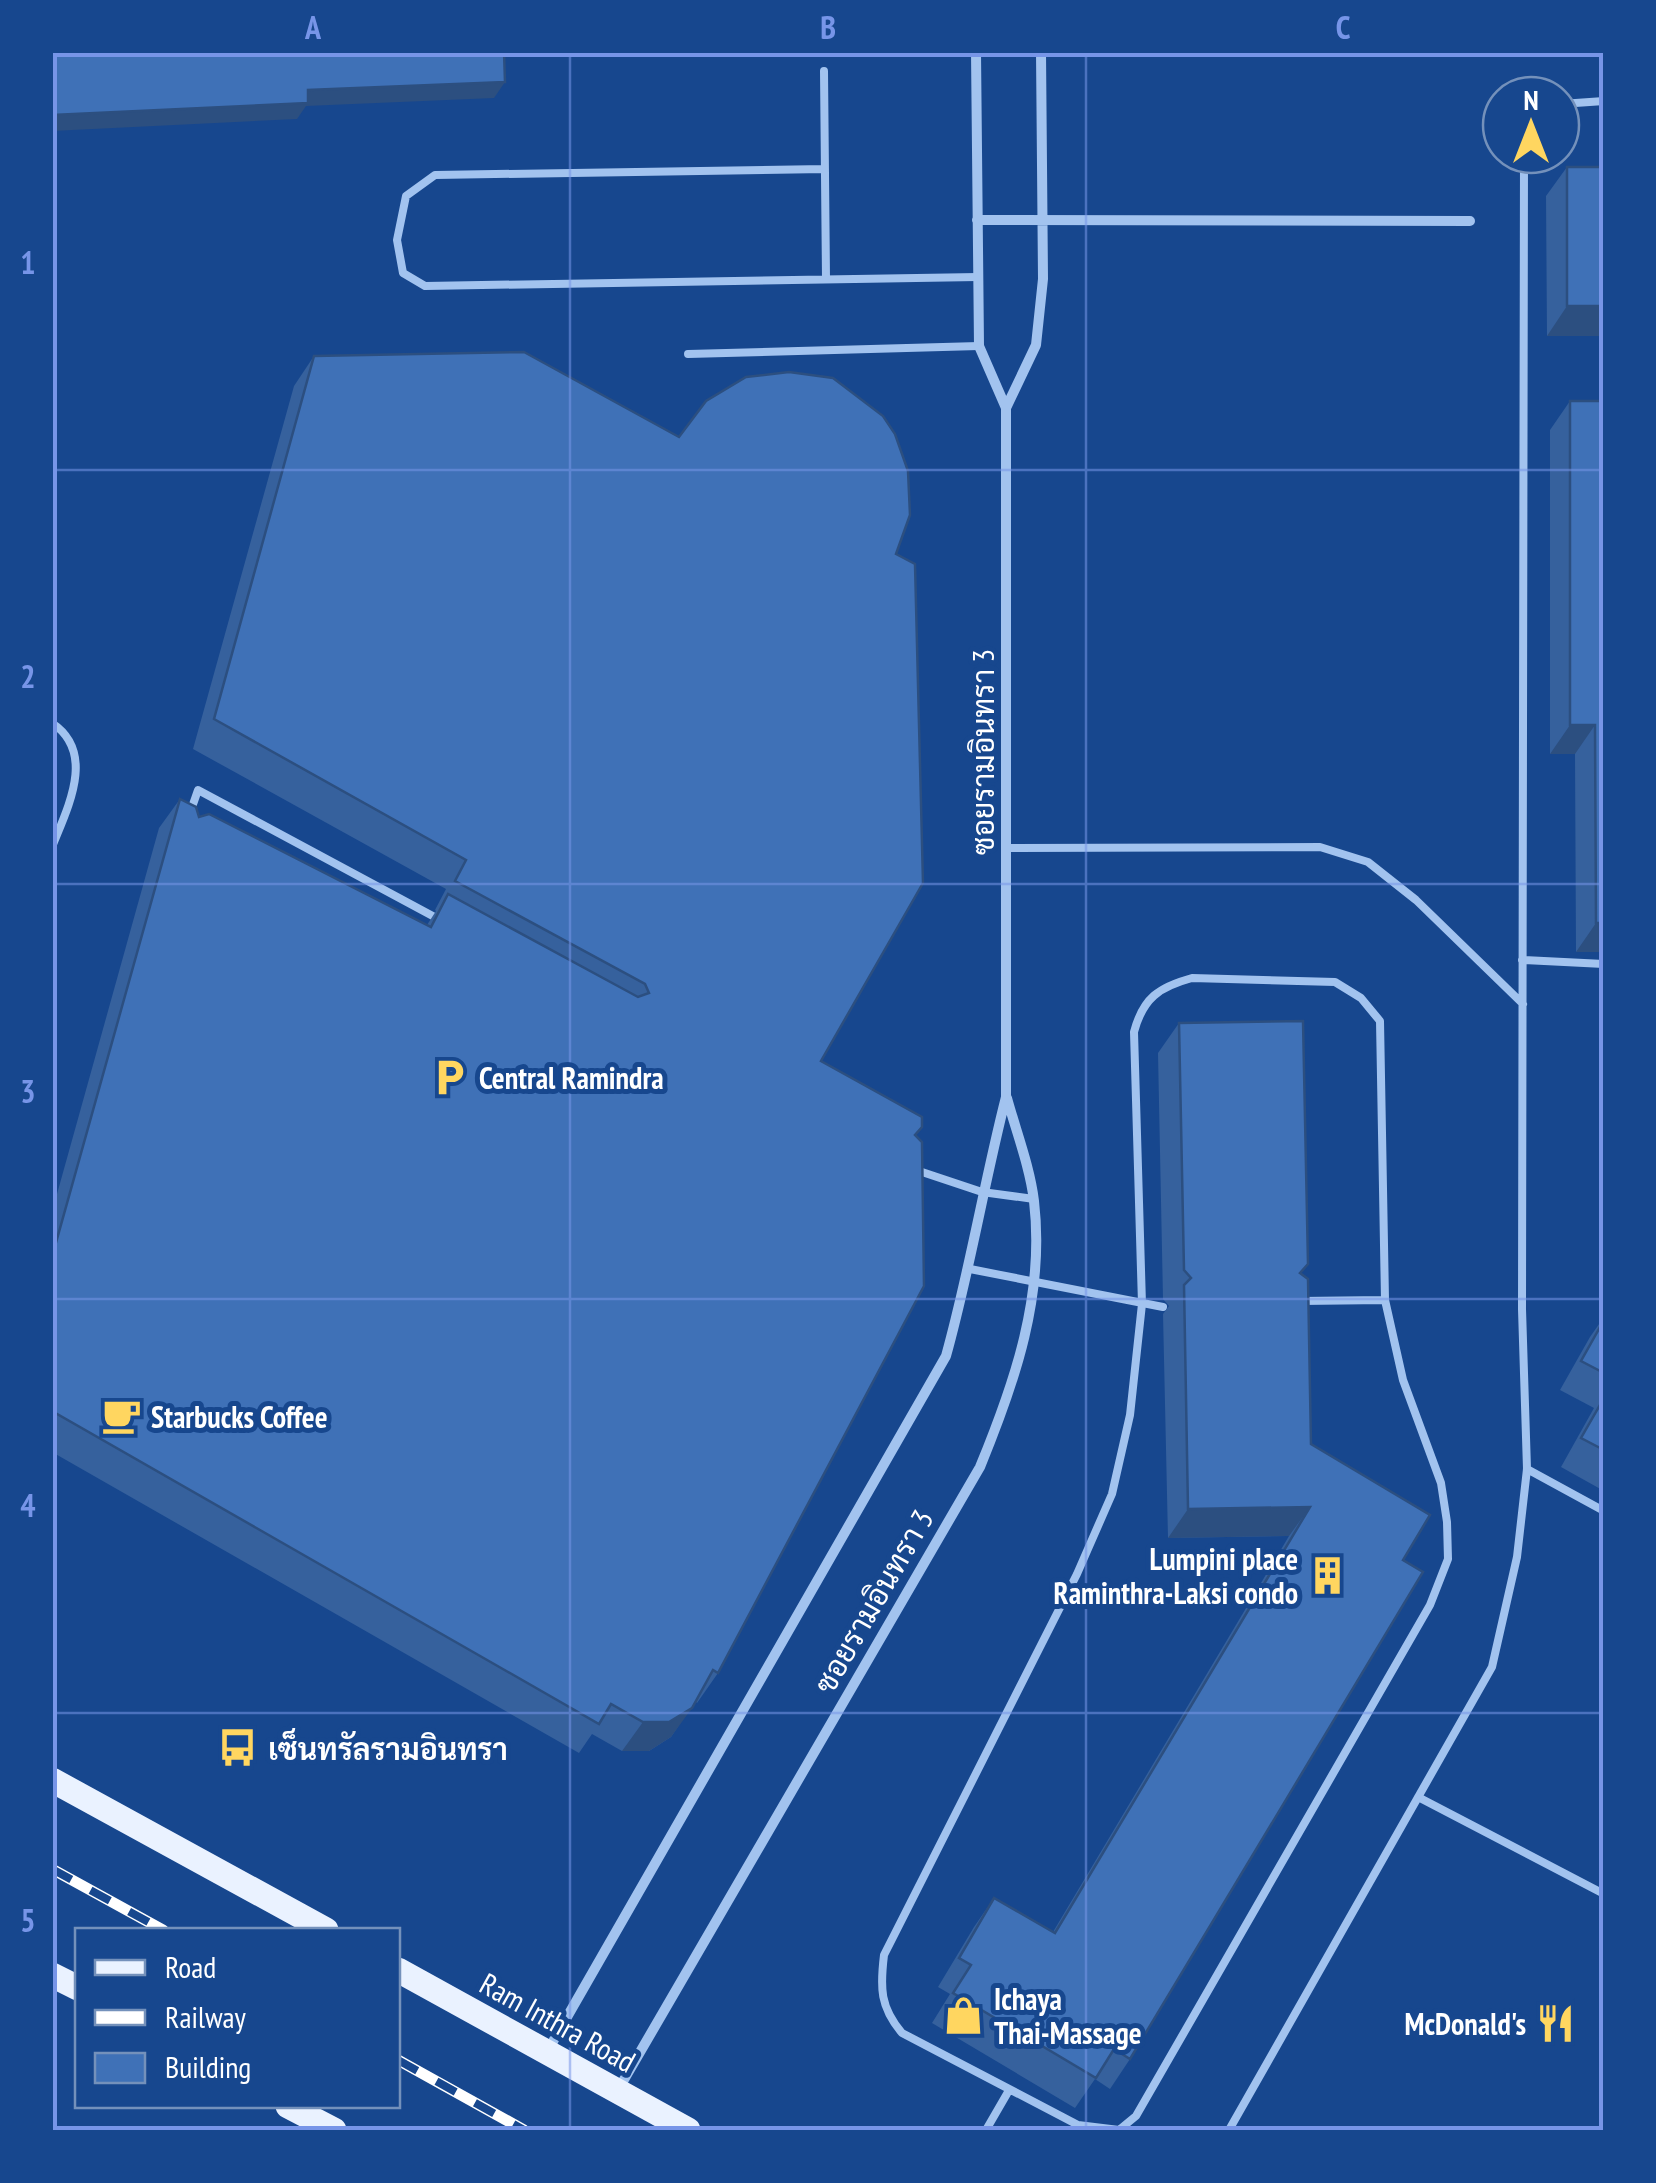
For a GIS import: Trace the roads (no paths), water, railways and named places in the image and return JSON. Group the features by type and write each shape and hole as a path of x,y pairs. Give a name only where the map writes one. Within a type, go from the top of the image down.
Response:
{"main road":[{"path":"52,1780 322,1928"},
{"name":"Ram Inthra Road","path":"400,1971 688,2130"},
{"path":"52,1974 75,1986"},
{"path":"292,2108 334,2130"}],"street":[{"name":"ซอยรามอินทรา 3","path":"547,2052 946,1356 970,1269 982,1192 1006,1097 1006,408 979,346 976,52"},
{"name":"ซอยรามอินทรา 3","path":"1006,408 1036,346 1043,221 1041,52"},
{"path":"977,220 1470,221"},
{"name":"ซอยรามอินทรา 3","path":"617,2092 980,1468 1012,1389 1037,1283 1034,1199 1006,1097"}],"lane":[{"path":"824,71 826,280"},
{"path":"825,169 435,175 406,196 398,240 403,273 424,286 978,277"},
{"path":"1229,2130 1492,1667 1517,1557 1527,1470 1522,1309 1524,175"},
{"path":"688,354 979,346"},
{"path":"52,723 76,756 75,785 52,847"},
{"path":"187,823 198,790 452,926"},
{"path":"1007,848 1320,847 1368,862 1416,900 1522,1004"},
{"path":"1522,960 1604,964"},
{"path":"1192,978 1335,982 1361,998 1380,1021 1385,1300 1403,1380 1442,1483 1448,1559 1430,1605 1136,2116 1119,2130 1078,2125 1008,2092 902,2033 884,2011 880,1986 884,1955 1077,1574 1112,1494 1130,1415 1142,1304 1134,1032 1141,1008 1161,987 1192,978"},
{"path":"902,1164 982,1192 1034,1199"},
{"path":"970,1269 1163,1307"},
{"path":"1287,1301 1385,1300"},
{"path":"1527,1470 1604,1511"},
{"path":"1418,1797 1604,1894"},
{"path":"986,2130 1008,2092"}],"railway":[{"path":"52,1869 159,1928"},
{"path":"400,2061 524,2130"}],"place":[{"name":"Central Ramindra","path":"449,1077"},
{"name":"Starbucks Coffee","path":"121,1416"},
{"name":"Lumpini place Raminthra-Laksi condo","path":"1328,1575"},
{"name":"เซ็นทรัลรามอินทรา","path":"238,1748"},
{"name":"Ichaya Thai-Massage","path":"964,2015"},
{"name":"McDonald's","path":"1556,2023"}]}
